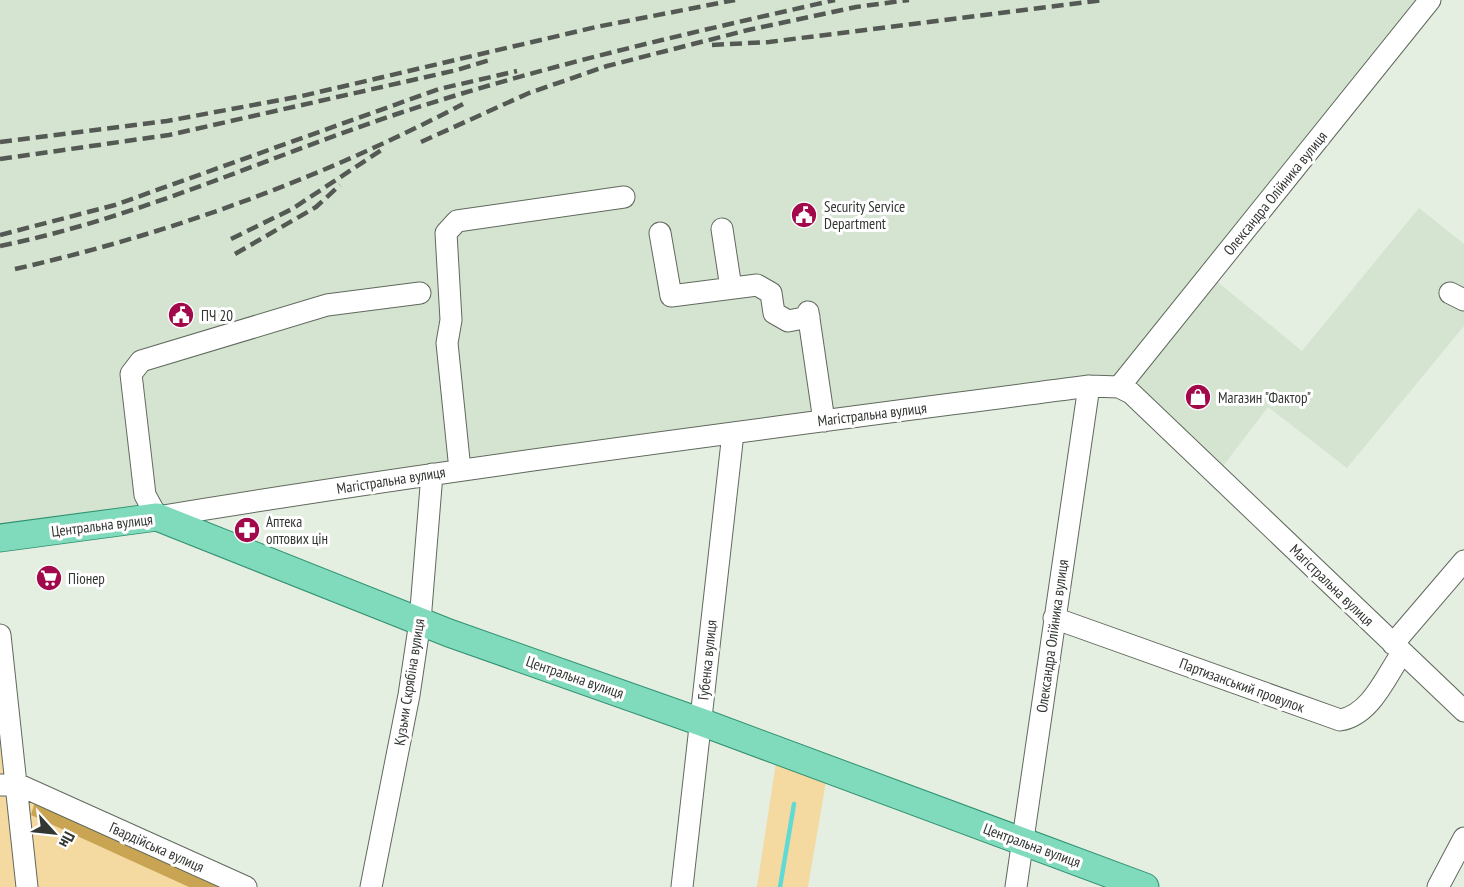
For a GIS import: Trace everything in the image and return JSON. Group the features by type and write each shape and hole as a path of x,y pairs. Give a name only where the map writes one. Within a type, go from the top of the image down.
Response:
{"main road":[{"name":"Центральна вулиця","path":"0,538 157,517 420,621 701,722 1145,887"}],"street":[{"name":"Олександра Олійника вулиця","path":"1119,387 1430,0"},
{"path":"460,470 447,343 451,320 446,233 457,221 624,197"},
{"path":"722,229 731,288"},
{"path":"660,233 671,296 757,285 771,292 774,313 788,321 808,315 824,421"},
{"path":"157,517 145,495 131,374 141,360 327,305 420,293"},
{"name":"Олександра Олійника вулиця","path":"1016,887 1089,386"},
{"name":"Магістральна вулиця","path":"157,517 432,474 733,433 1089,386 1119,387 1131,393 1464,711"},
{"name":"Губенка вулиця","path":"682,887 733,433"},
{"name":"Кузьми Скрябіна вулиця","path":"371,887 409,695 420,621 432,474"},
{"name":"Партизанський провулок","path":"1054,618 1340,720 1359,714 1368,704 1397,648 1464,561"},
{"path":"0,635 9,785 27,887"},
{"name":"Гвардійська вулиця","path":"9,785 246,887"},
{"path":"1438,887 1464,838"}],"shaded area":[{"path":"0,0 1430,0 1209,275 1302,351 1419,208 1464,244 1464,326 1347,468 1268,407 1217,474 1119,387 0,533"},
{"path":"0,635 17,784 246,887 0,887"},
{"path":"777,756 827,775 808,887 757,887"},
{"path":"36,798 229,887 189,887 31,815"}],"waterway":[{"path":"780,887 794,804"}],"railway":[{"path":"0,142 167,121 302,96 596,27 735,0"},
{"path":"0,246 102,220 202,186 350,130 508,80 616,51 835,0"},
{"path":"421,142 529,93 607,66 748,30 856,7 909,0"},
{"path":"712,45 769,42 1103,0"},
{"path":"0,159 169,135 457,70 493,59"},
{"path":"0,235 115,205 439,89 517,71"},
{"path":"15,269 131,239 244,201 355,156 463,104"},
{"path":"231,239 292,209 383,149"},
{"path":"235,254 316,207 340,185"}],"place":[{"name":"Security Service Department","path":"804,215"},
{"name":"ПЧ 20","path":"181,315"},
{"name":"Магазин \"Фактор\"","path":"1198,397"},
{"name":"Аптека оптових цін","path":"247,530"},
{"name":"Піонер","path":"49,578"}]}
